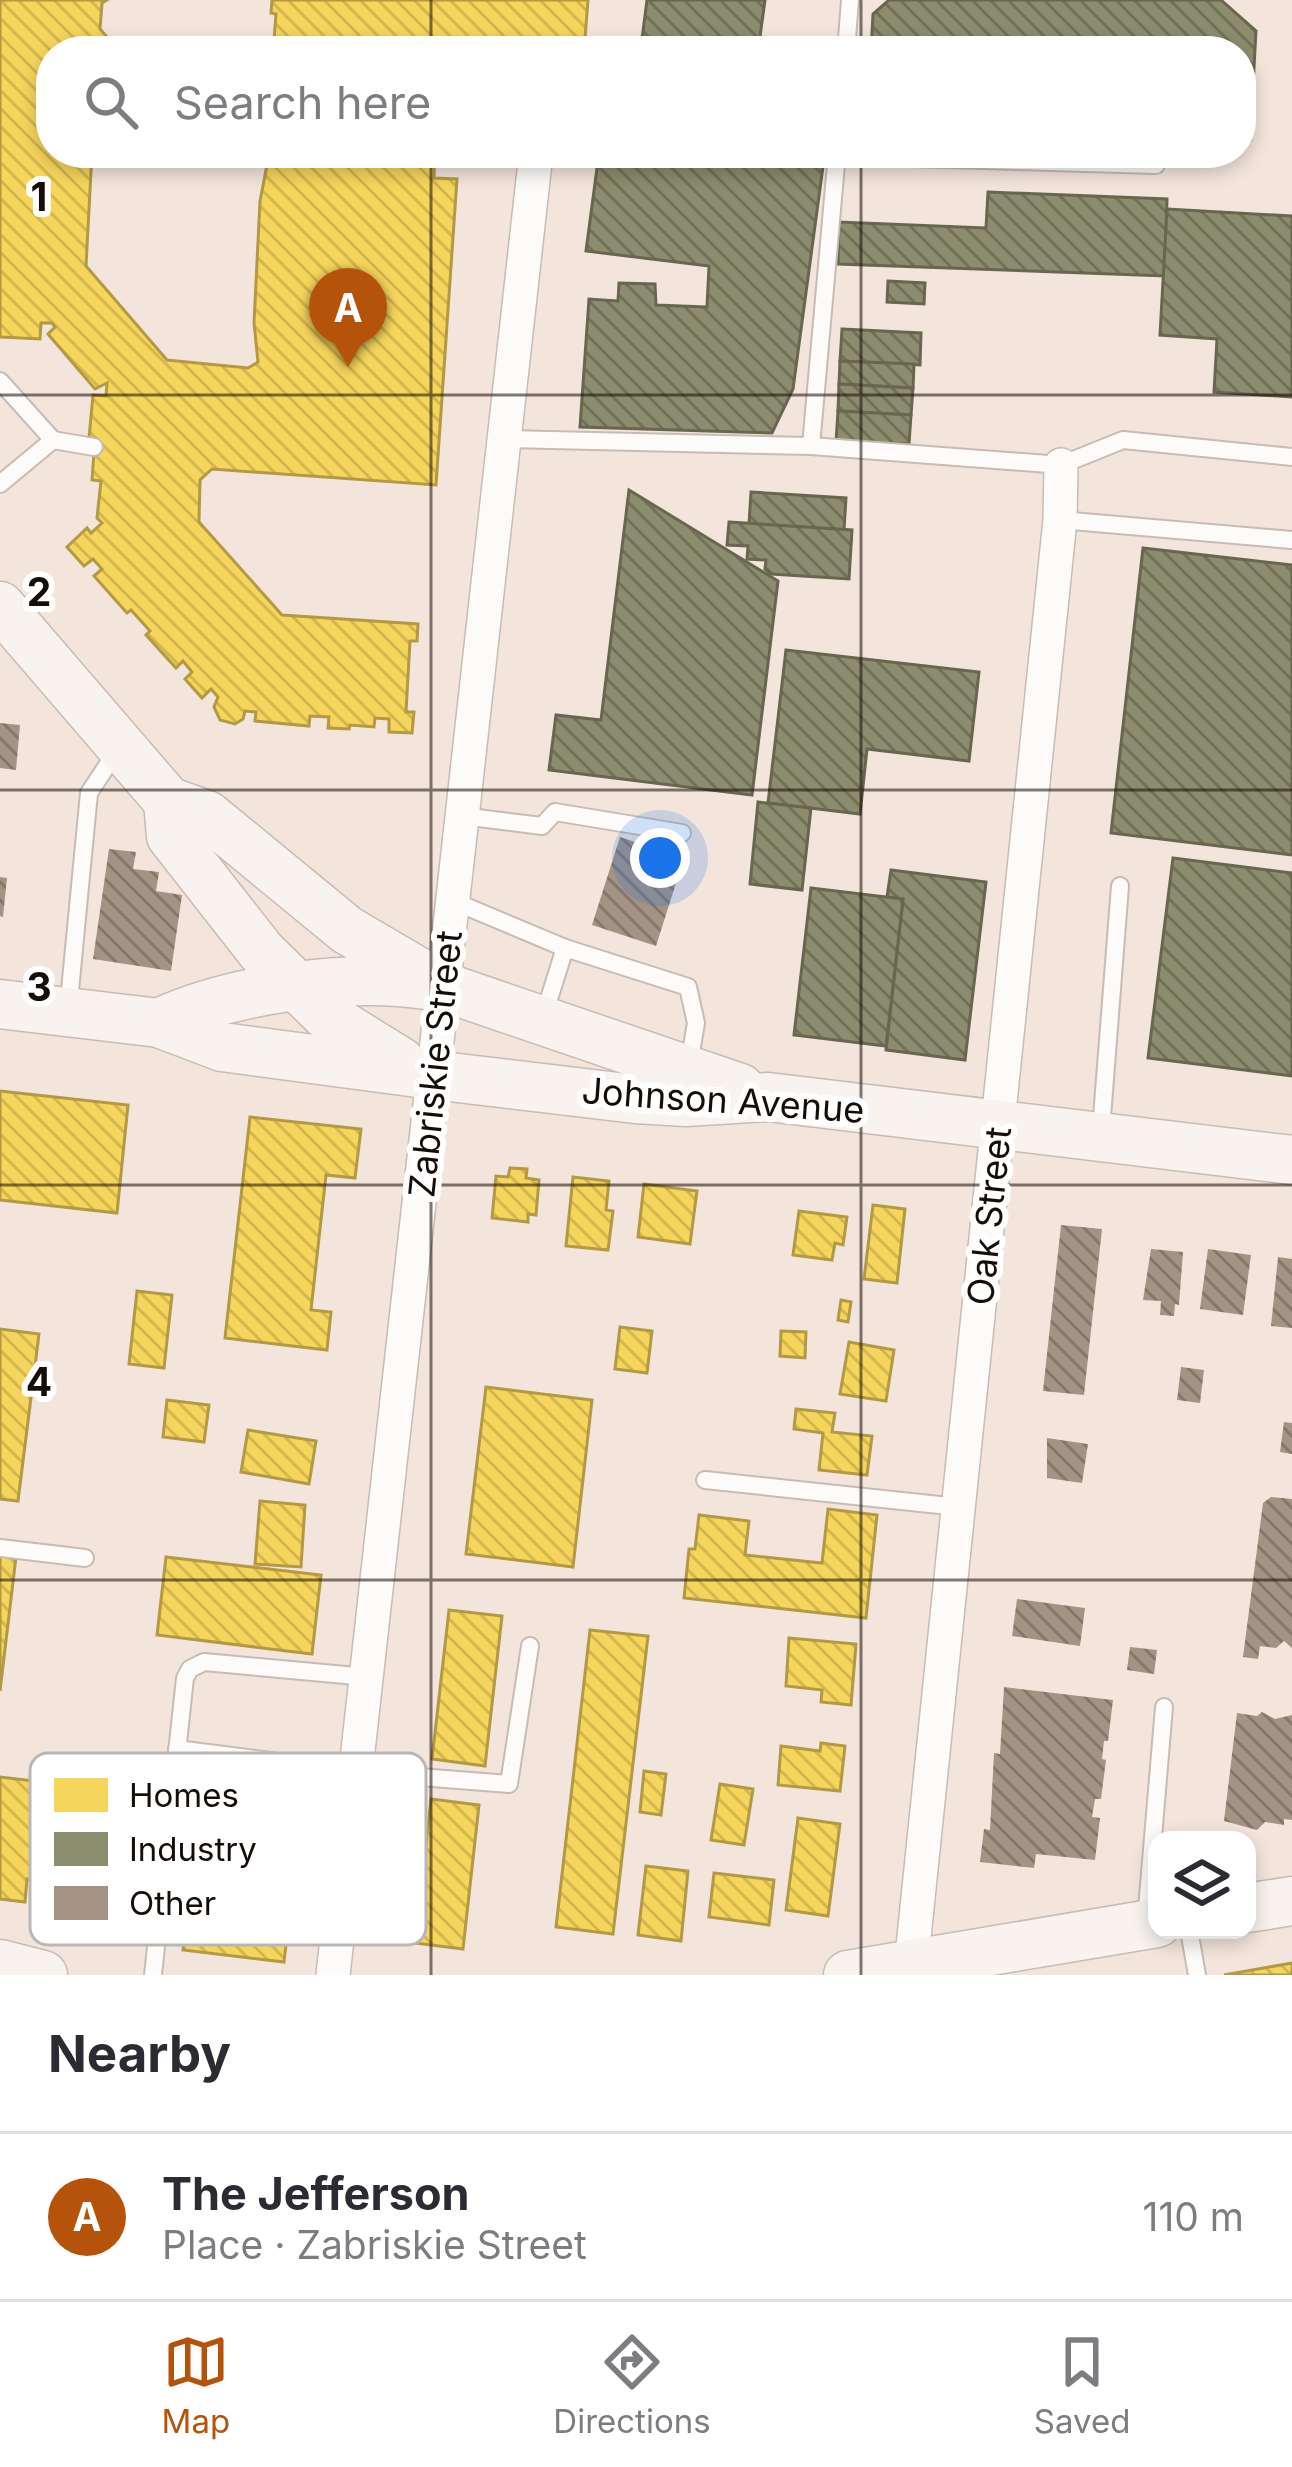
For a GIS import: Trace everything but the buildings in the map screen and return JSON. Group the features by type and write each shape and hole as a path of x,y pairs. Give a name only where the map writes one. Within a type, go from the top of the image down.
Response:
{"main road":[{"path":"0,606 168,801 207,815 346,930 444,987 768,1097"},
{"path":"168,801 171,836 228,912 296,988 363,1040 434,1075"},
{"name":"Johnson Avenue","path":"159,1023 208,1004 296,988 380,981 444,987"},
{"name":"Johnson Avenue","path":"0,1004 159,1023 222,1046 434,1075 652,1100 768,1097 1292,1160"},
{"path":"1256,1907 1292,1901"},
{"path":"848,1975 1051,1950 1148,1929"},
{"path":"0,1964 43,1975"}],"street":[{"name":"Zabriskie Street","path":"358,1753 534,168"},
{"name":"Oak Street","path":"910,1966 1060,520 1061,465"},
{"name":"Zabriskie Street","path":"333,1975 336,1945"}],"lane":[{"path":"846,36 850,0"},
{"path":"812,446 836,168"},
{"path":"0,380 53,440 94,447"},
{"path":"0,484 53,440"},
{"path":"504,440 812,446 1061,465 1123,440 1292,457"},
{"path":"1060,520 1292,540"},
{"path":"68,1012 89,794 119,746"},
{"path":"462,816 542,826 555,812 682,833"},
{"path":"1101,1137 1120,886"},
{"path":"453,901 566,948 688,987 696,1023 688,1070"},
{"path":"543,1021 566,948"},
{"path":"705,1480 958,1508"},
{"path":"0,1548 85,1558"},
{"path":"426,1777 509,1784 530,1646"},
{"path":"177,1753 184,1678 204,1662 367,1676"},
{"path":"1164,1707 1164,1831"},
{"path":"177,1749 208,1753"},
{"path":"1173,1939 1197,1975"},
{"path":"153,1975 156,1945"}],"place":[{"name":"The Jefferson","path":"348,367"}]}
